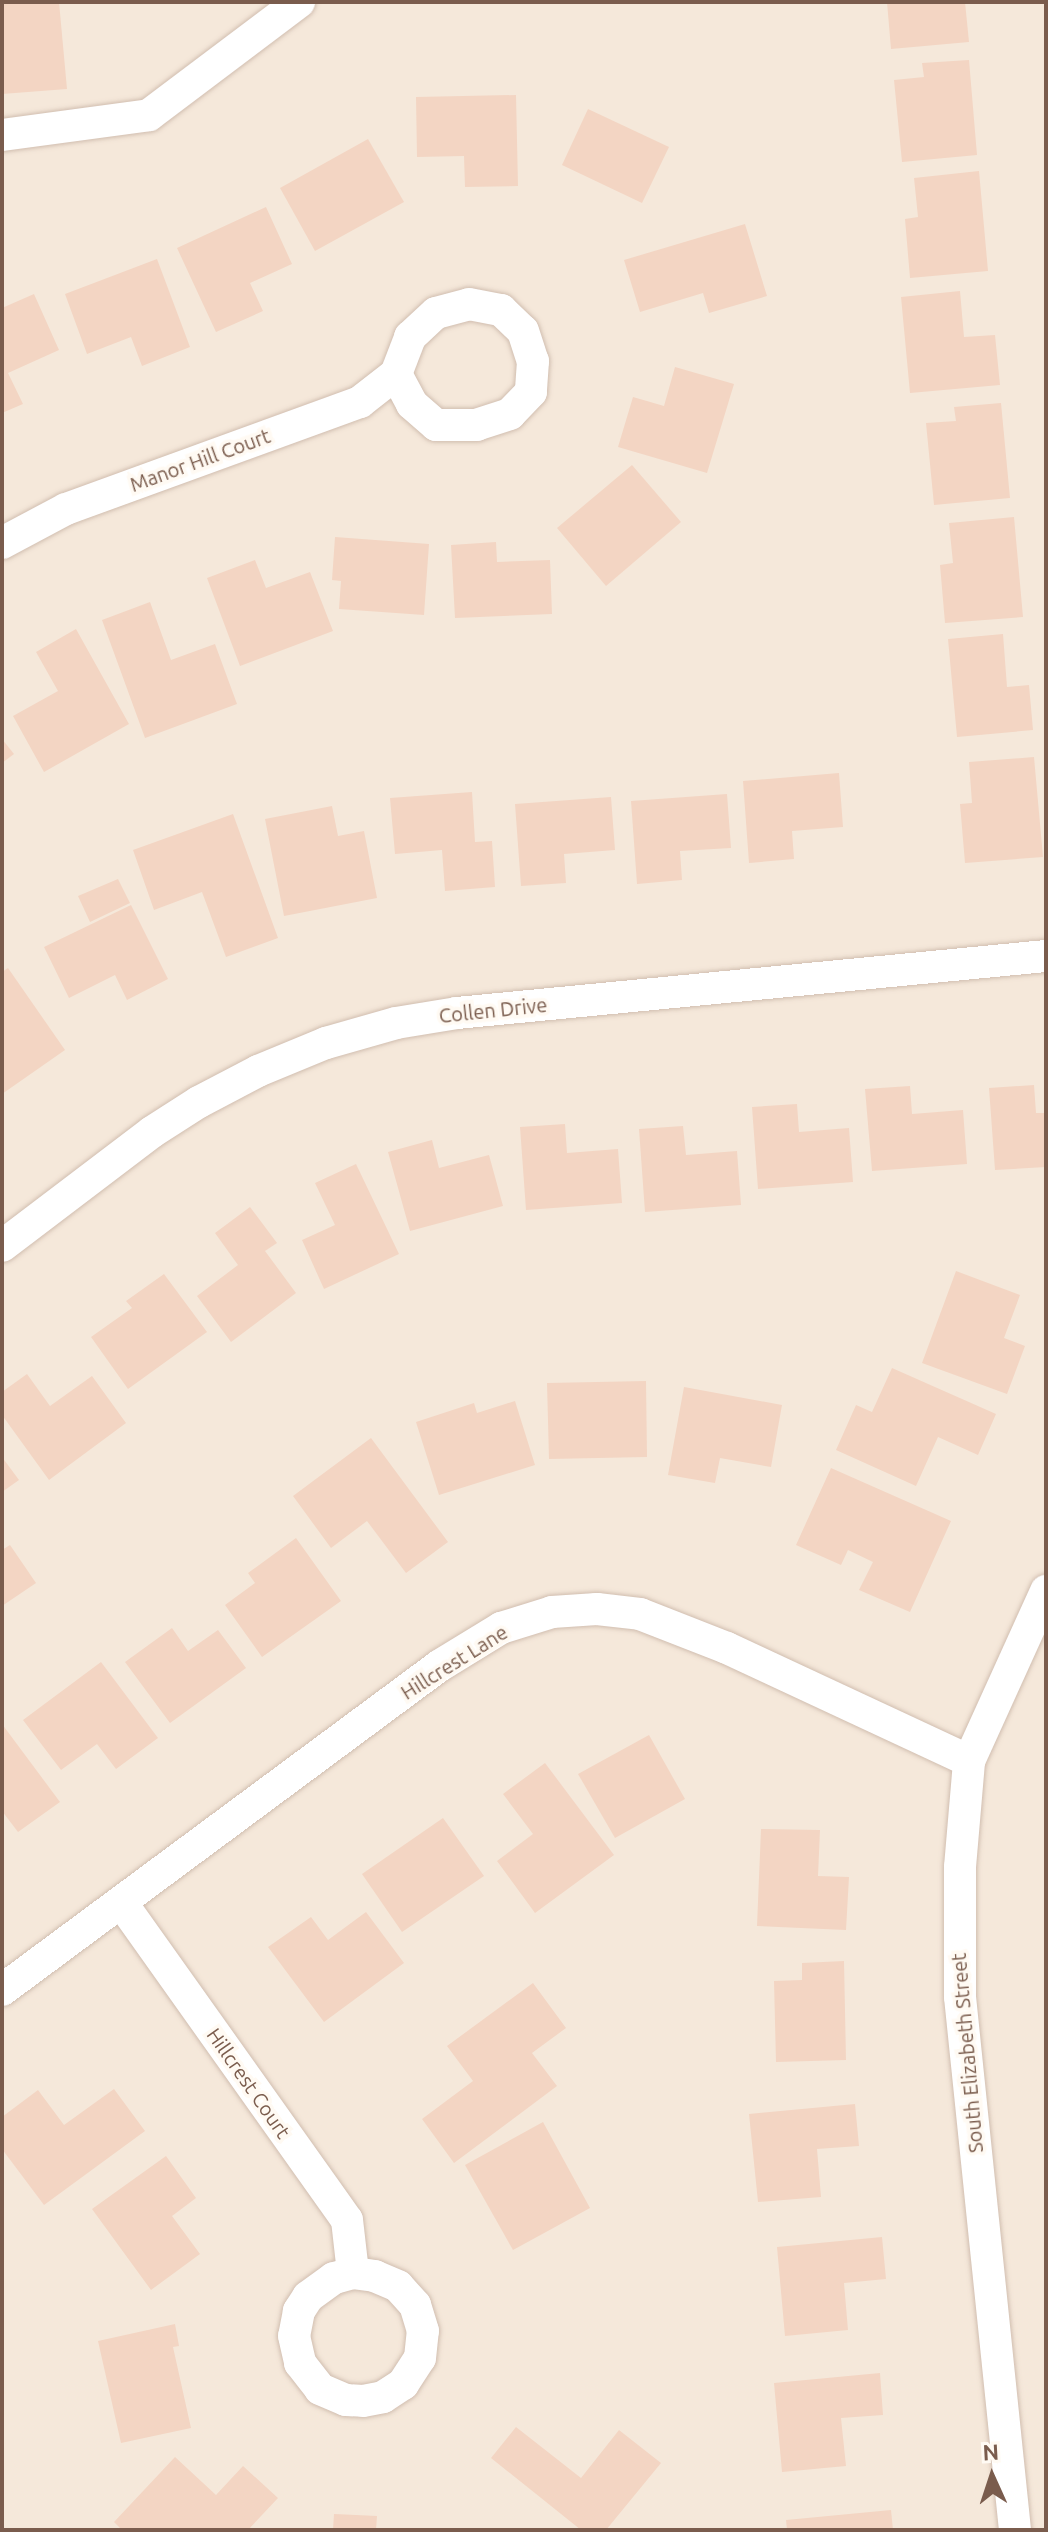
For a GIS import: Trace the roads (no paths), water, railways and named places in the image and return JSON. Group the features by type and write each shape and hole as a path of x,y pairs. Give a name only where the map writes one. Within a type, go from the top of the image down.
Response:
{"street":[{"path":"2,135 149,115 299,2"},
{"path":"469,304 501,310 523,331 533,361 531,392 510,414 477,425 436,425 412,404 396,374 410,337 436,313 469,304"},
{"name":"Manor Hill Court","path":"2,543 66,509 360,402 396,374"},
{"name":"Collen Drive","path":"2,1246 152,1132 199,1102 285,1060 396,1023 457,1013 1046,956"},
{"name":"South Elizabeth Street","path":"1015,2530 960,1997 960,1867 969,1761 1046,1591"},
{"name":"Hillcrest Lane","path":"2,1990 439,1666 501,1628 552,1612 597,1609 640,1614 727,1648 969,1761"},
{"name":"Hillcrest Court","path":"121,1902 347,2220 353,2273"},
{"path":"353,2273 375,2276 398,2286 415,2305 423,2331 420,2358 403,2384 383,2397 363,2401 346,2400 320,2389 300,2363 294,2336 299,2311 308,2297 334,2278 353,2273"}]}
